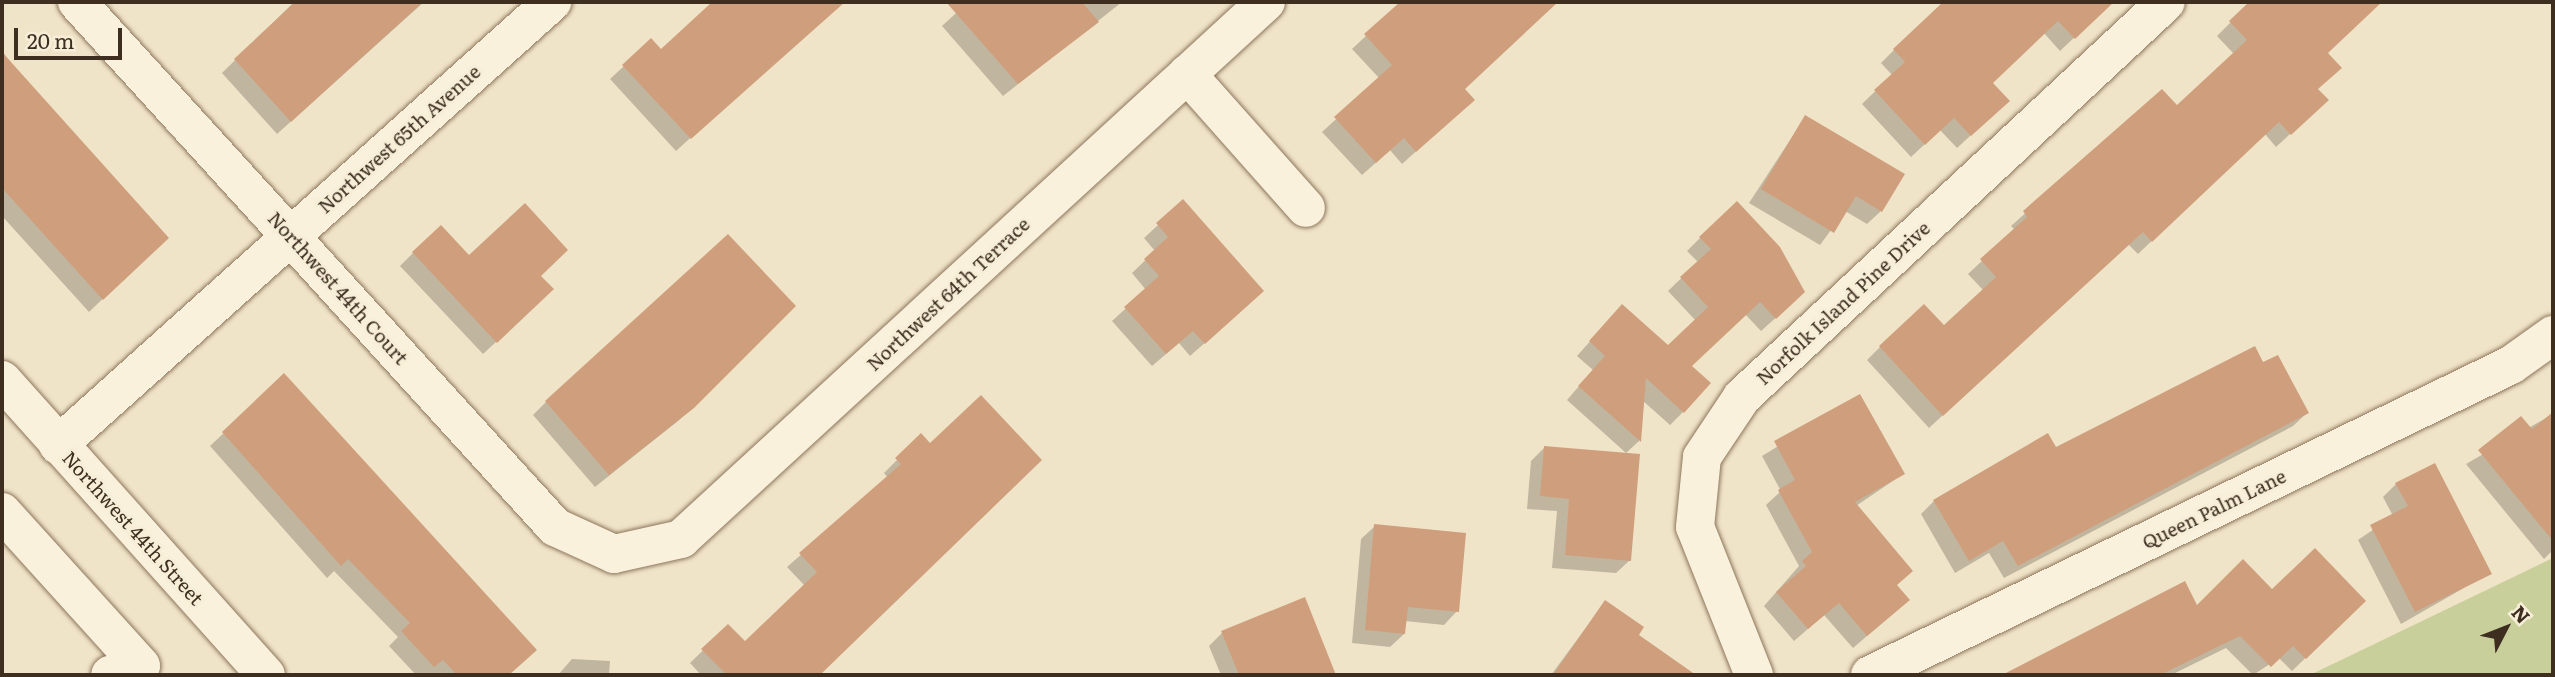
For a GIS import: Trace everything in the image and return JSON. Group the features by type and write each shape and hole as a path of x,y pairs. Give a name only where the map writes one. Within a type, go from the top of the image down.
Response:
{"street":[{"name":"Northwest 44th Court","path":"77,2 555,527 614,554"},
{"name":"Northwest 65th Avenue","path":"58,445 552,2"},
{"name":"Northwest 64th Terrace","path":"614,554 681,539 1266,2"},
{"name":"Norfolk Island Pine Drive","path":"1754,675 1695,527 1702,457 1742,397 2166,2"},
{"path":"1187,74 1306,208"},
{"name":"Queen Palm Lane","path":"1870,675 2511,365 2553,335"},
{"name":"Northwest 44th Street","path":"2,380 265,675"},
{"path":"2,512 141,666 110,675"}],"green space":[{"path":"2553,558 2553,675 2310,675"}],"building":[{"path":"295,2 423,2 291,122 234,59"},
{"path":"712,2 845,2 691,139 622,65 651,38 661,49"},
{"path":"946,2 1082,2 1099,22 1018,84"},
{"path":"1400,2 1558,2 1465,89 1475,100 1416,152 1404,138 1376,163 1334,117 1392,65 1364,34"},
{"path":"1943,2 2114,2 2075,39 2058,21 1993,83 2010,101 1971,136 1954,118 1925,145 1874,90 1905,62 1893,49"},
{"path":"2249,2 2382,2 2328,53 2342,68 2318,89 2329,100 2291,135 2279,122 2152,242 2143,232 1943,416 1879,346 1924,304 1944,325 1996,277 1980,259 2027,217 2023,211 2162,89 2177,105 2247,40 2229,21"},
{"path":"2,52 169,238 103,300 2,188"},
{"path":"1805,115 1905,174 1882,212 1856,196 1834,233 1761,189"},
{"path":"1183,199 1264,291 1205,344 1193,331 1166,354 1124,307 1159,276 1144,259 1168,237 1156,223"},
{"path":"1737,201 1780,247 1805,292 1776,319 1760,302 1692,366 1711,383 1684,413 1646,378 1641,442 1578,386 1605,356 1589,341 1622,304 1668,345 1708,307 1680,277 1711,249 1699,237"},
{"path":"525,203 568,250 541,276 554,289 497,343 412,252 441,225 469,255"},
{"path":"728,234 796,306 694,408 609,475 545,401"},
{"path":"2255,346 2263,362 2278,355 2309,413 2018,566 2003,541 1969,561 1933,500 2048,433 2056,447"},
{"path":"284,373 537,650 509,675 457,675 443,660 434,667 401,631 410,623 348,559 341,566 222,432"},
{"path":"1860,394 1905,474 1855,502 1913,571 1897,585 1910,600 1867,636 1839,603 1808,629 1776,592 1806,566 1802,561 1812,552 1778,490 1795,480 1774,441"},
{"path":"981,395 1042,460 820,675 727,675 701,649 728,624 745,641 817,572 799,553 901,464 895,458 921,433 930,443"},
{"path":"2553,412 2553,541 2478,450 2521,416 2532,429"},
{"path":"1544,446 1640,454 1631,561 1565,555 1569,499 1540,496"},
{"path":"2435,463 2492,574 2415,612 2370,525 2408,506 2395,483"},
{"path":"1374,524 1466,533 1459,612 1408,607 1405,634 1365,630"},
{"path":"2315,548 2366,601 2306,659 2293,646 2271,667 2240,636 2160,675 2002,675 2185,581 2197,605 2243,559 2272,589"},
{"path":"1305,597 1336,675 1239,675 1221,631"},
{"path":"1605,600 1644,627 1639,635 1696,675 1553,675"}]}
